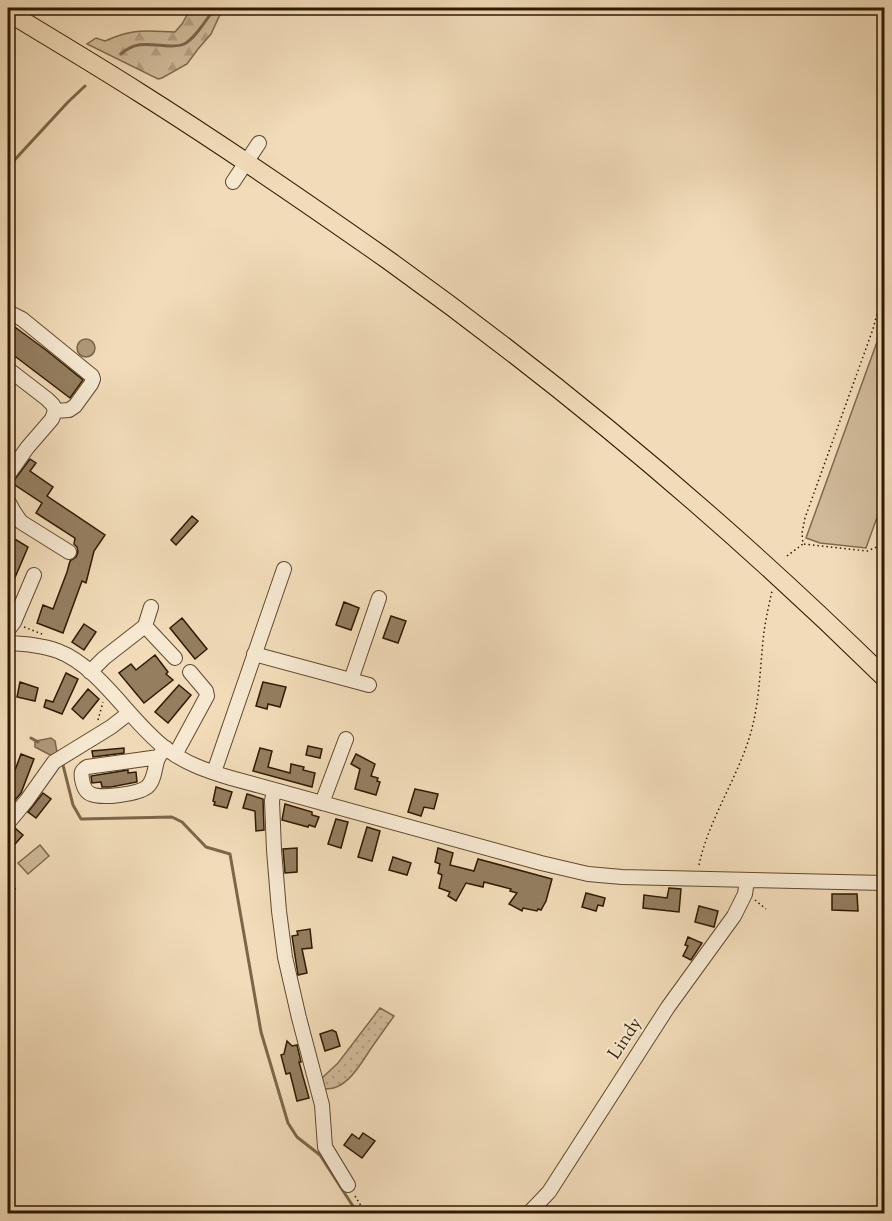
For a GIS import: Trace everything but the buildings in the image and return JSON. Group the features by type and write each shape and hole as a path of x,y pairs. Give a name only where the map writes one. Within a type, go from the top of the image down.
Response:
{"main road":[{"path":"8,12 140,93 246,162 407,275 505,348 736,539 885,676"}],"street":[{"path":"233,182 259,143"},
{"path":"8,312 22,320 92,376 91,384 75,406 69,410 55,411"},
{"path":"8,369 48,399 55,411 52,419 8,476"},
{"path":"8,501 21,522 69,552"},
{"path":"214,772 284,569"},
{"path":"8,630 15,622 34,575"},
{"path":"351,680 379,598"},
{"path":"90,672 145,626 151,606"},
{"path":"145,626 175,658"},
{"path":"8,644 42,647 60,652 75,660 90,672 166,753 191,764 274,790 570,871 614,877 885,883"},
{"path":"254,654 369,685"},
{"path":"166,753 134,764 87,767 81,773 85,789 99,796 126,794 158,783 166,753 207,696 206,691 190,672"},
{"path":"8,823 60,758 111,727 129,713"},
{"path":"322,803 346,739"},
{"path":"274,790 272,801 274,850 285,957 322,1105 325,1147 348,1185"},
{"name":"Lindy","path":"528,1214 556,1181 668,1007 734,916 745,894 747,880"}],"path":[{"path":"803,544 802,532 805,518 873,329 885,288"},
{"path":"787,556 803,544 867,551 885,544"},
{"path":"697,879 700,857 709,829 739,766 751,732 758,698 764,631 772,590"},
{"path":"8,895 18,886"},
{"path":"348,1185 366,1214"}],"green space":[{"path":"191,8 223,8 211,34 187,64 162,78 158,79 87,44 96,38 105,41 132,32 175,32"},
{"path":"881,331 884,332 884,498 866,548 820,543 806,538"},
{"path":"40,845 49,856 28,874 18,863"},
{"path":"380,1008 394,1016 352,1075 340,1086 324,1089 322,1078 338,1063"}],"shaded area":[{"path":"82,339 90,339 95,344 93,355 82,357 77,352 77,344"},
{"path":"51,738 55,741 57,752 54,757 35,747 35,741"}],"waterway":[{"path":"121,54 138,45 179,46 184,44 197,33 215,8"},
{"path":"8,167 85,86"},
{"path":"31,738 38,742"},
{"path":"62,761 73,805 81,819 172,817 182,822 206,847 230,854 261,1032 288,1123 297,1137 320,1155 358,1214"}]}
